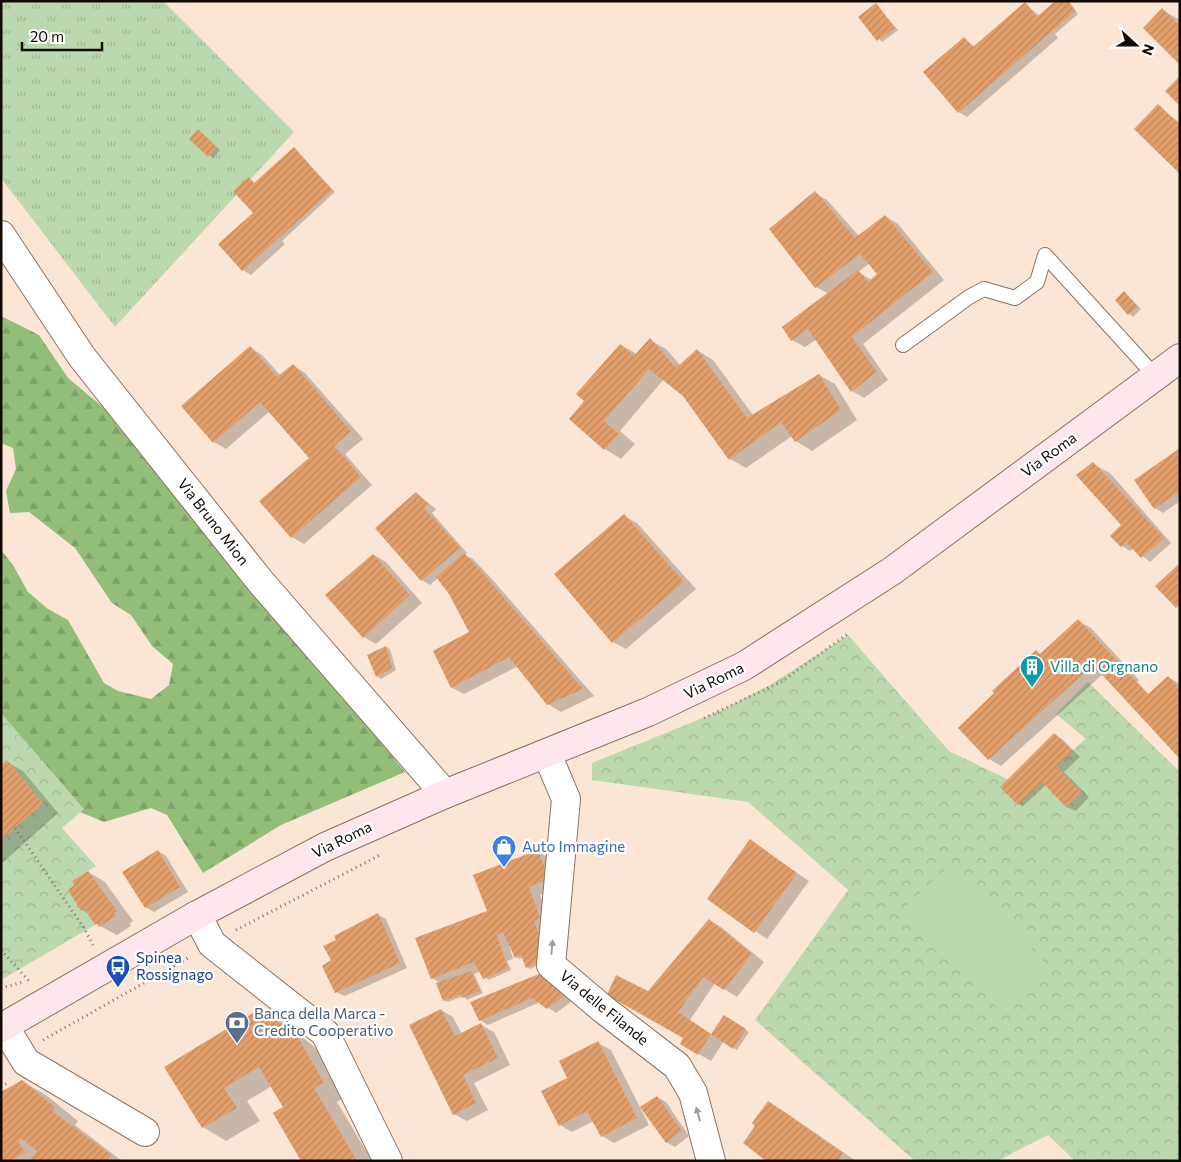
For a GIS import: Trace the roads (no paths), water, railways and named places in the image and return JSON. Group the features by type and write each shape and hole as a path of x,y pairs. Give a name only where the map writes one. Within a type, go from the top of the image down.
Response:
{"street":[{"name":"Via Bruno Mion","path":"1,235 82,357 260,581 445,794"},
{"name":"Via Roma","path":"3,1027 197,915 325,847 445,794 648,712 744,666 892,571 1180,358"},
{"name":"Via delle Filande","path":"547,754 566,799 551,965 603,1010 677,1066 693,1093 711,1161"},
{"path":"197,915 212,944 325,1033 388,1161"},
{"path":"3,1027 26,1062 145,1132"}],"lane":[{"path":"903,345 969,297 984,289 1015,298 1037,282 1045,255 1156,377"}],"place":[{"name":"Villa di Orgnano","path":"1032,688"},
{"name":"Auto Immagine","path":"504,868"},
{"name":"Spinea Rossignago","path":"118,988"},
{"name":"Banca della Marca - Credito Cooperativo","path":"237,1044"}]}
